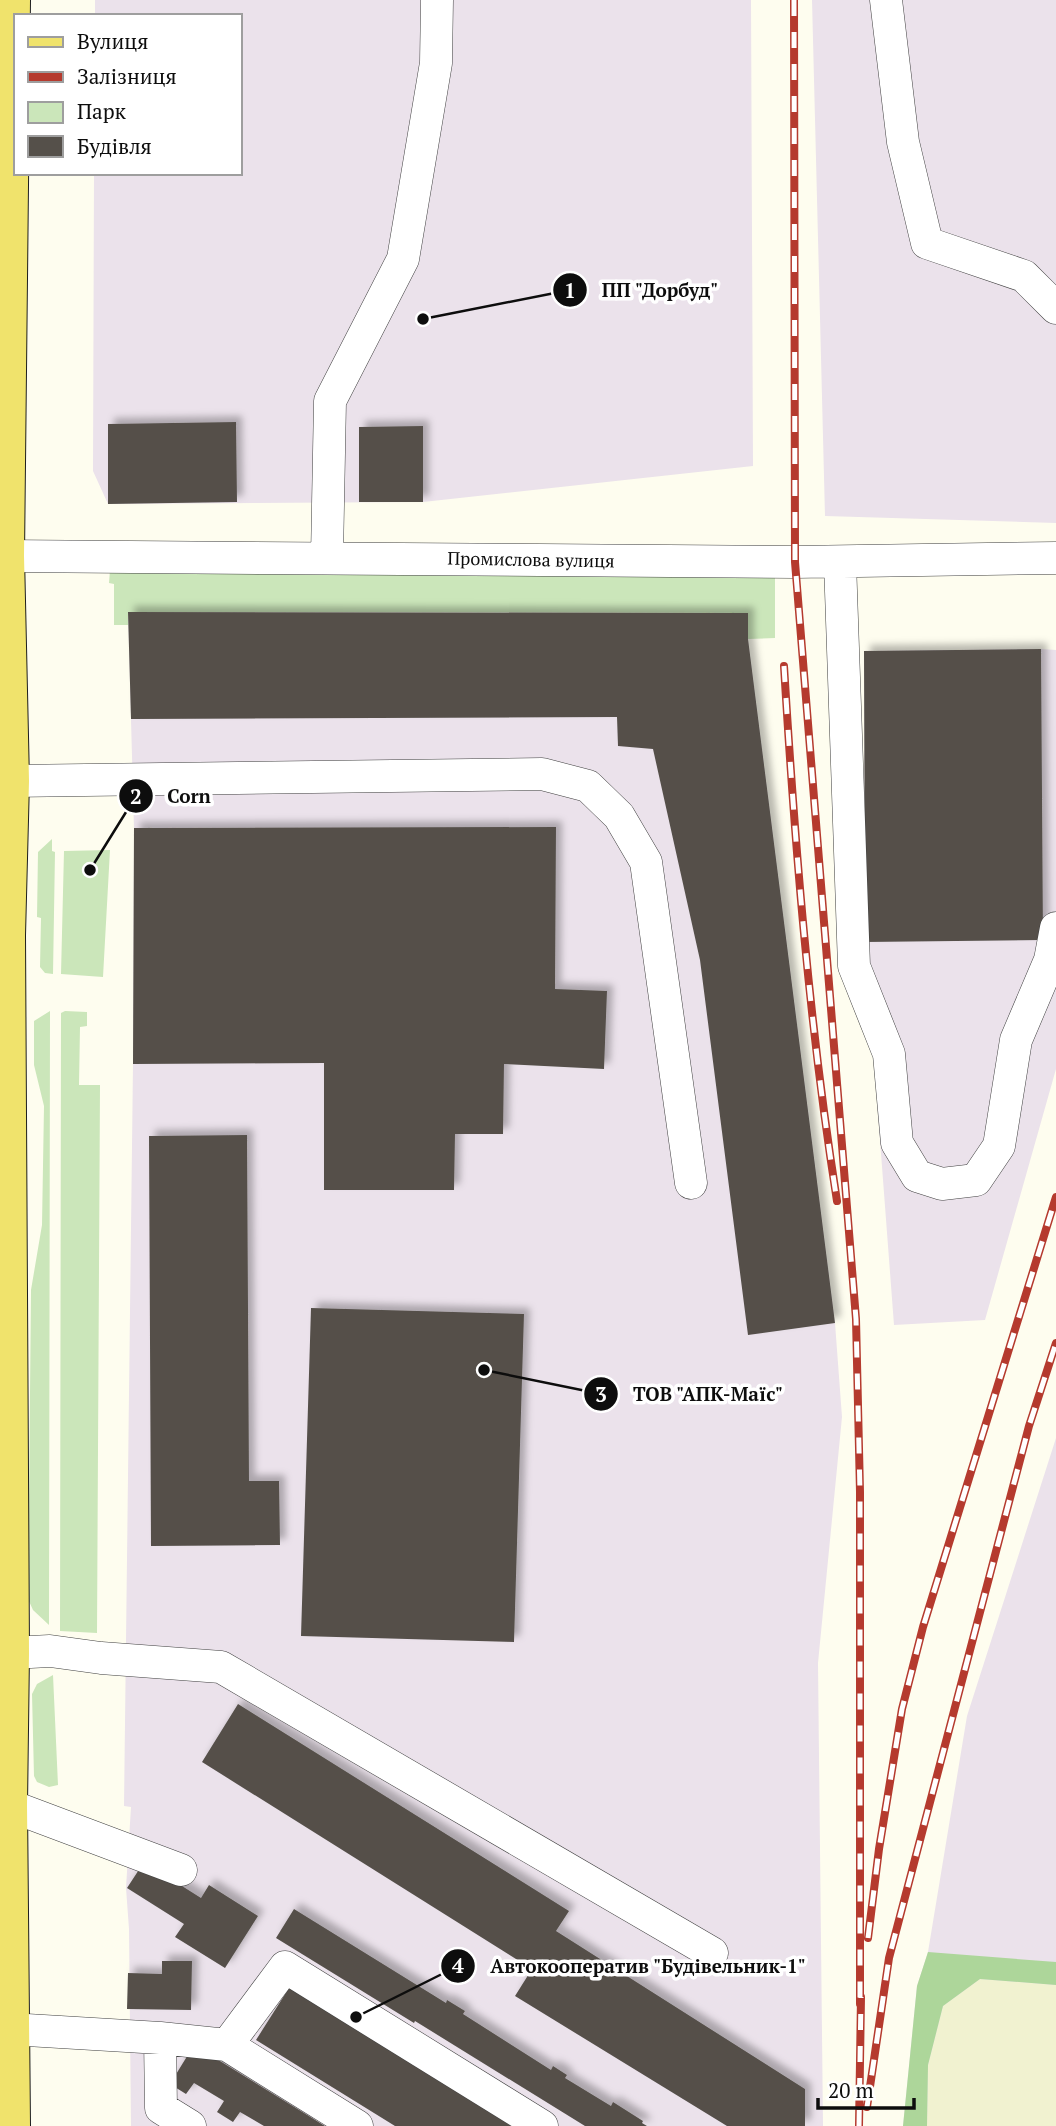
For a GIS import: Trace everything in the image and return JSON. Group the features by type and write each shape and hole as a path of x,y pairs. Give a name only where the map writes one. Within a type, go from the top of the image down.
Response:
{"main road":[{"path":"11,0 4,205 5,556 10,781 6,936 11,2126"}],"street":[{"path":"327,557 330,401 403,259 436,63 437,0"},
{"path":"886,0 903,142 927,243 1024,276 1056,308"},
{"name":"Промислова вулиця","path":"5,556 840,562 1056,558"},
{"path":"840,562 854,967 889,1054 897,1143 917,1176 942,1184 976,1180 999,1146 1016,1040 1050,960 1056,928"},
{"path":"10,781 542,774 588,786 620,816 646,862 691,1183"},
{"path":"10,1653 50,1651 101,1658 221,1667 712,1953"},
{"path":"8,1805 181,1870"},
{"path":"228,2045 285,1966 542,2126"},
{"path":"10,2029 228,2045 357,2126"},
{"path":"160,2038 162,2117 190,2126"}],"shaded area":[{"path":"95,0 751,0 753,466 423,502 108,504 93,471 94,175 242,175 242,14 95,14"},
{"path":"812,0 1056,0 1056,523 825,516"},
{"path":"128,612 748,613 748,639 835,1323 842,1417 818,1663 823,2126 131,2126 129,1929 126,1888 131,1807 124,1806 134,828"},
{"path":"1056,650 1056,1069 985,1320 894,1325 865,942 864,651"},
{"path":"1056,1438 1056,2126 903,2126 917,1986 928,1952 967,1716"}],"green space":[{"path":"110,570 775,575 775,638 748,639 748,613 128,612 128,625 114,625 114,584 109,583"},
{"path":"52,839 52,851 55,852 53,974 45,973 40,967 41,918 37,917 38,852"},
{"path":"110,850 103,977 61,974 64,851"},
{"path":"50,1011 49,1625 33,1610 28,1599 31,1290 42,1225 44,1106 34,1065 34,1021"},
{"path":"87,1012 87,1026 80,1027 79,1085 100,1085 97,1633 60,1631 61,1013"},
{"path":"53,1675 58,1785 49,1787 37,1782 34,1776 32,1694 37,1684"},
{"path":"928,1952 1056,1962 1056,1985 980,1979 943,2006 928,2065 927,2126 903,2126 917,1986"},
{"path":"980,1979 1056,1985 1056,2126 927,2126 928,2065 943,2006"}],"building":[{"path":"236,422 237,502 108,504 108,424"},
{"path":"423,426 423,502 359,502 359,427"},
{"path":"128,612 748,613 748,639 835,1323 748,1335 700,960 653,749 618,746 617,717 131,719"},
{"path":"1041,649 1043,940 865,942 864,651"},
{"path":"556,827 555,989 607,991 604,1069 504,1064 503,1134 455,1134 454,1190 324,1190 324,1063 133,1064 134,828"},
{"path":"247,1135 249,1481 279,1481 280,1545 151,1546 149,1136"},
{"path":"311,1308 524,1314 514,1642 301,1636"},
{"path":"238,1704 569,1911 556,1931 805,2089 805,2126 727,2126 515,1996 532,1969 202,1762"},
{"path":"144,1862 201,1898 209,1885 258,1916 225,1968 175,1937 184,1924 127,1888"},
{"path":"294,1909 446,2003 447,2000 465,2011 463,2014 551,2070 553,2066 567,2075 565,2078 611,2106 613,2102 647,2126 585,2126 415,2021 414,2023 276,1938"},
{"path":"162,1961 192,1961 191,2010 127,2009 128,1973 162,1974"},
{"path":"289,1988 513,2126 395,2126 256,2040"},
{"path":"194,2045 325,2126 264,2126 240,2112 233,2122 217,2112 224,2101 194,2083 186,2094 170,2084"}],"railway":[{"path":"794,0 795,562 856,1319 860,1492 860,2004"},
{"path":"784,666 804,935 818,1068 837,1201"},
{"path":"868,1938 879,1849 902,1709 923,1627 1056,1197"},
{"path":"867,2107 889,1958 1029,1426 1056,1343"},
{"path":"859,2126 861,1997"}],"place":[{"name":"ПП \"Дорбуд\"","path":"423,319"},
{"name":"Corn","path":"90,870"},
{"name":"ТОВ \"АПК-Маїс\"","path":"484,1370"},
{"name":"Автокооператив \"Будівельник-1\"","path":"356,2017"}]}
